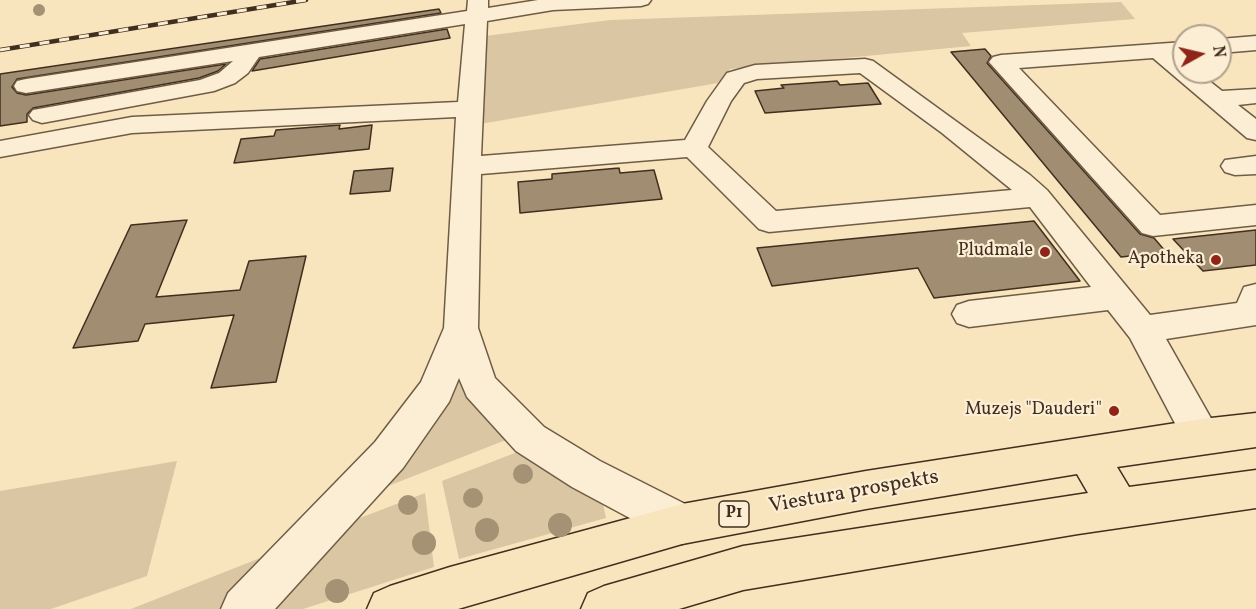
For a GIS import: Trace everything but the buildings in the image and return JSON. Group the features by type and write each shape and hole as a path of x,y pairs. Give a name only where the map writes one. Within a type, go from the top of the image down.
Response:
{"main road":[{"name":"Viestura prospekts","path":"390,609 450,589 682,524 866,489 1202,436 1256,430"},
{"path":"1087,454 1119,508"},
{"path":"604,609 743,568 1119,508 1256,489"}],"street":[{"path":"26,86 251,51 478,8 641,0"},
{"path":"244,609 389,455 436,391 461,328 470,109 478,8"},
{"path":"1232,45 1256,43"},
{"path":"1172,50 1001,62 1153,226 1256,216"},
{"path":"42,115 206,86 227,78 240,68 251,51"},
{"path":"1158,51 1256,132"},
{"path":"694,148 719,101 735,78 754,72 865,66 977,148 1037,197 1142,329 1202,436"},
{"path":"1216,99 1256,96"},
{"path":"0,148 132,125 470,109"},
{"path":"468,166 694,148 769,222 1037,197"},
{"path":"1142,329 1250,314 1256,296"},
{"path":"969,314 1116,297"},
{"path":"461,328 480,386 530,439 586,474 682,524"}],"shaded area":[{"path":"1121,2 1135,19 962,33 971,46 730,69 718,83 480,124 485,36 610,20"},
{"path":"457,359 470,402 506,440 365,495"},
{"path":"520,451 554,476 602,499 606,518 459,559 442,481"},
{"path":"177,461 147,576 51,609 0,609 0,491"},
{"path":"425,493 434,567 303,609 268,609 347,523"},
{"path":"283,549 223,609 131,609"}],"railway":[{"path":"0,50 306,0"}],"place":[{"name":"Pludmale","path":"1045,252"},
{"name":"Apotheka","path":"1216,260"},
{"name":"Muzejs \"Dauderi\"","path":"1114,411"}]}
